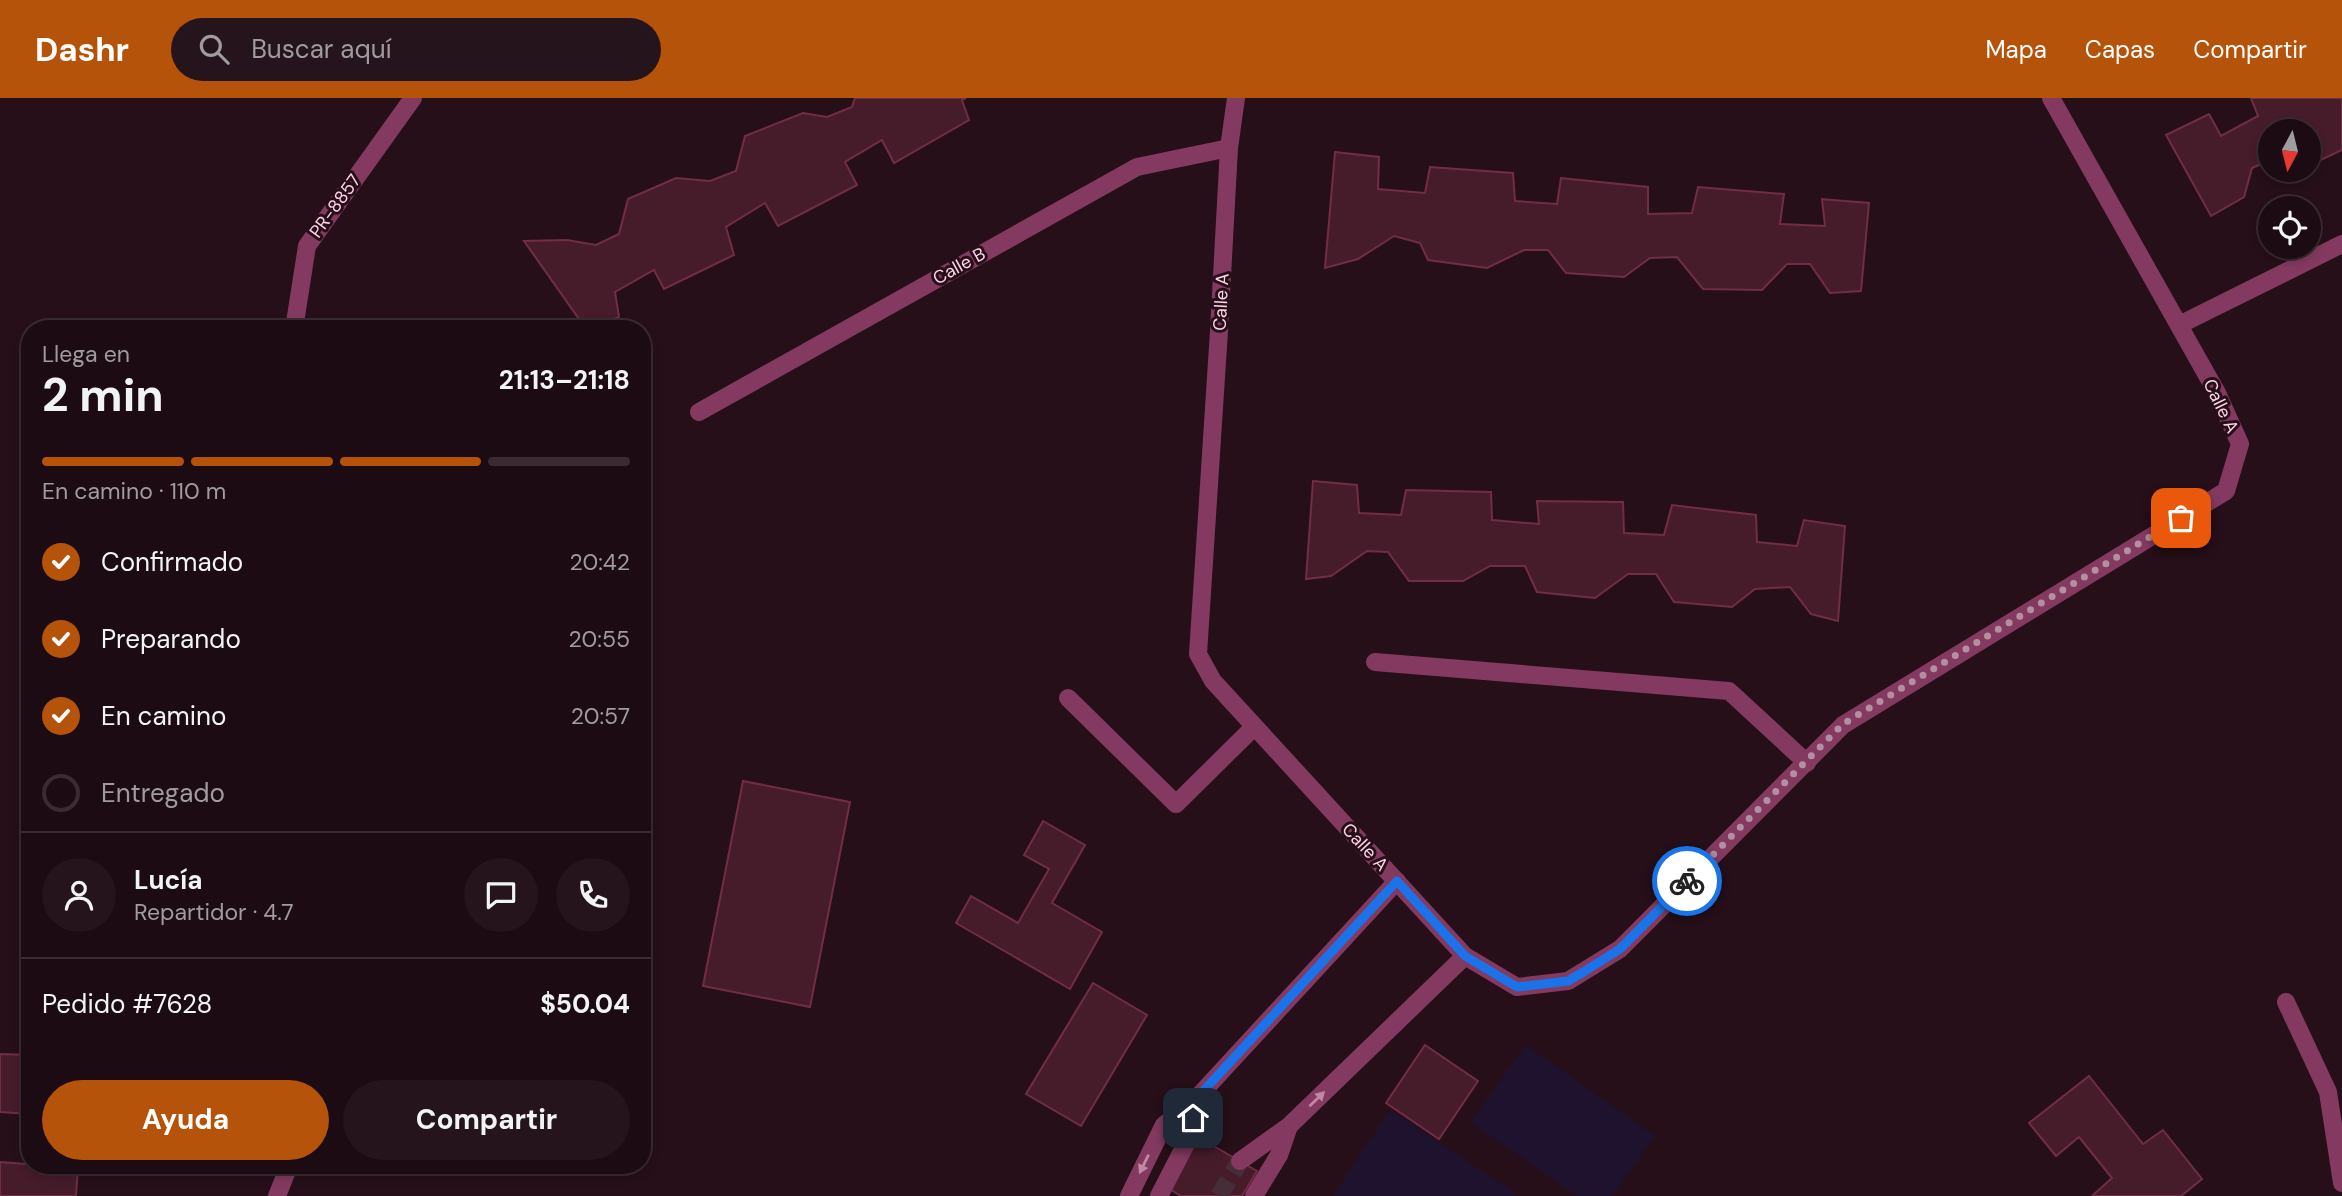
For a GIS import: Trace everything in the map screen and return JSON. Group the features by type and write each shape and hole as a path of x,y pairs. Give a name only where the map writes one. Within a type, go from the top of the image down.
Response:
{"street":[{"name":"PR-8857","path":"295,320 307,246 413,98"},
{"name":"Calle A","path":"1236,98 1229,148 1198,654 1213,681 1465,956 1517,987 1568,981 1620,949 1843,724 2226,491 2239,444 2217,393 2051,98"},
{"name":"Calle B","path":"699,412 1137,166 1229,148"},
{"path":"2179,325 2342,244"},
{"path":"1376,662 1729,691 1807,762"},
{"path":"1068,698 1175,804 1254,727"},
{"path":"1129,1196 1164,1125 1195,1100 1397,881"},
{"path":"1240,1161 1289,1126 1465,956"},
{"path":"2286,1002 2328,1092 2342,1183"},
{"path":"1159,1196 1190,1136 1195,1100"},
{"path":"1254,1196 1279,1155 1289,1126"},
{"path":"277,1196 286,1174"}],"shaded area":[{"path":"1526,1045 1655,1136 1612,1196 1577,1196 1471,1122"},
{"path":"1390,1110 1519,1196 1333,1196"}],"building":[{"path":"855,98 966,98 962,100 969,120 894,163 882,140 845,162 857,185 778,226 765,203 726,227 734,255 664,289 654,270 615,292 619,317 612,320 580,320 524,241 567,240 596,245 619,234 628,199 676,178 710,181 736,171 745,136 803,113 827,117 852,107"},
{"path":"2251,98 2342,98 2342,150 2321,160 2321,119 2258,119 2258,165 2252,168 2244,197 2211,216 2166,135 2209,114 2221,136 2258,116"},
{"path":"1335,152 1379,157 1378,189 1425,193 1430,167 1513,173 1515,201 1557,204 1561,178 1648,187 1648,214 1692,213 1698,187 1784,194 1780,224 1825,226 1822,199 1869,203 1861,291 1830,293 1810,264 1787,264 1762,290 1703,289 1677,257 1650,258 1624,277 1566,273 1548,250 1524,250 1487,268 1428,260 1420,243 1394,236 1358,259 1325,268"},
{"path":"1313,481 1357,485 1359,513 1401,515 1406,490 1491,492 1492,520 1539,524 1537,501 1623,502 1624,533 1664,535 1672,505 1756,515 1757,542 1797,546 1804,520 1845,526 1838,621 1811,614 1790,587 1755,589 1732,607 1674,602 1656,574 1628,574 1595,598 1537,592 1525,566 1490,566 1463,581 1409,581 1388,552 1367,551 1331,576 1306,579"},
{"path":"743,781 850,802 810,1007 703,986"},
{"path":"1043,821 1085,845 1052,903 1102,932 1070,989 956,923 971,896 1018,923 1049,869 1024,855"},
{"path":"1093,983 1147,1015 1081,1126 1026,1094"},
{"path":"1425,1045 1478,1081 1439,1139 1386,1103"},
{"path":"0,1054 21,1055 21,1113 0,1112"},
{"path":"2089,1076 2143,1144 2163,1130 2202,1179 2181,1196 2092,1196 2112,1178 2079,1137 2056,1156 2029,1123"},
{"path":"1198,1137 1257,1171 1242,1196 1181,1196 1168,1188"},
{"path":"0,1162 21,1164 21,1174 78,1174 76,1196 0,1196"}],"tunnel":[{"path":"1219,1196 1240,1161"}],"way so far":[{"path":"1687,881 1843,724 2181,518"}],"route":[{"path":"1193,1118 1195,1100 1397,881 1465,956 1517,987 1568,981 1585,971 1620,949 1687,881"}]}
